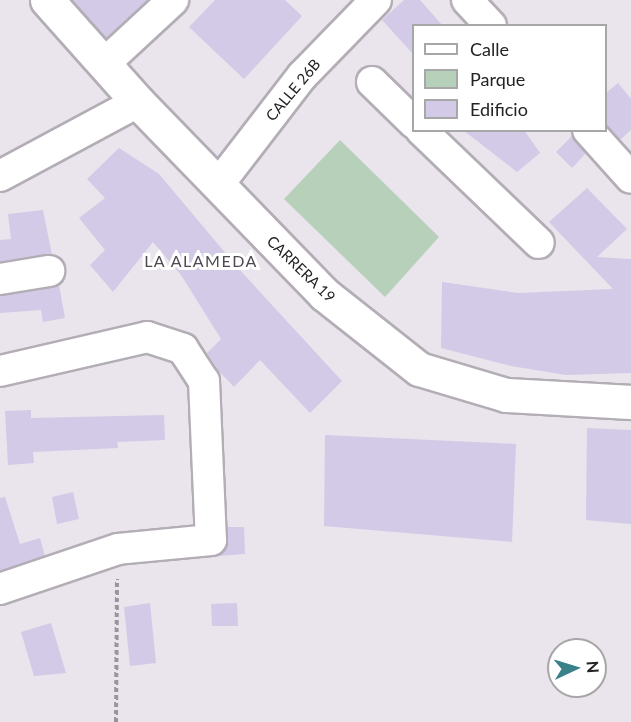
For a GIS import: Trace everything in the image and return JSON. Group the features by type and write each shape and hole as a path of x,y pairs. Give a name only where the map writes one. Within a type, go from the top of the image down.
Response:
{"street":[{"name":"CARRERA 19","path":"47,0 138,102 324,294 419,369 507,395 631,402"},
{"path":"105,63 173,0"},
{"name":"CALLE 26B","path":"218,185 302,76 376,0"},
{"path":"467,0 489,24"},
{"path":"372,82 412,121"},
{"path":"0,176 138,102"},
{"path":"422,132 539,243"},
{"path":"590,132 631,178"},
{"path":"0,279 49,271"},
{"path":"0,371 147,337 183,349 204,381 211,540 118,549 0,589"}],"path":[{"path":"116,722 118,549"}],"green space":[{"path":"340,140 439,237 385,297 284,199"}],"building":[{"path":"72,0 147,0 106,38"},
{"path":"215,0 285,0 302,16 244,79 189,27"},
{"path":"404,0 420,0 441,24 412,24 412,53 382,20"},
{"path":"618,83 631,99 631,130 620,140 607,125 607,92"},
{"path":"466,132 525,132 540,153 517,172"},
{"path":"572,136 586,153 572,168 556,152"},
{"path":"119,148 159,174 238,268 342,381 310,413 260,360 234,387 217,369 207,353 221,339 181,275 153,242 113,292 90,265 105,250 79,218 105,198 87,179"},
{"path":"587,188 627,229 597,257 631,259 631,373 566,375 511,366 441,348 442,282 518,293 613,289 549,222"},
{"path":"43,210 52,255 0,262 0,240 11,239 8,214"},
{"path":"59,285 65,318 43,322 41,310 0,313 0,296"},
{"path":"31,410 31,418 164,415 165,440 117,442 118,448 33,452 34,463 8,465 5,411"},
{"path":"587,428 631,430 631,524 586,520"},
{"path":"325,435 516,444 512,542 324,526"},
{"path":"73,492 79,519 57,524 52,497"},
{"path":"5,497 20,544 40,538 45,556 0,571 0,498"},
{"path":"228,527 244,527 245,554 219,556 227,547"},
{"path":"150,603 156,663 130,666 124,607"},
{"path":"237,603 238,626 212,626 211,604"},
{"path":"51,623 66,673 34,676 21,632"}],"district":[{"name":"LA ALAMEDA","path":"201,261"}]}
